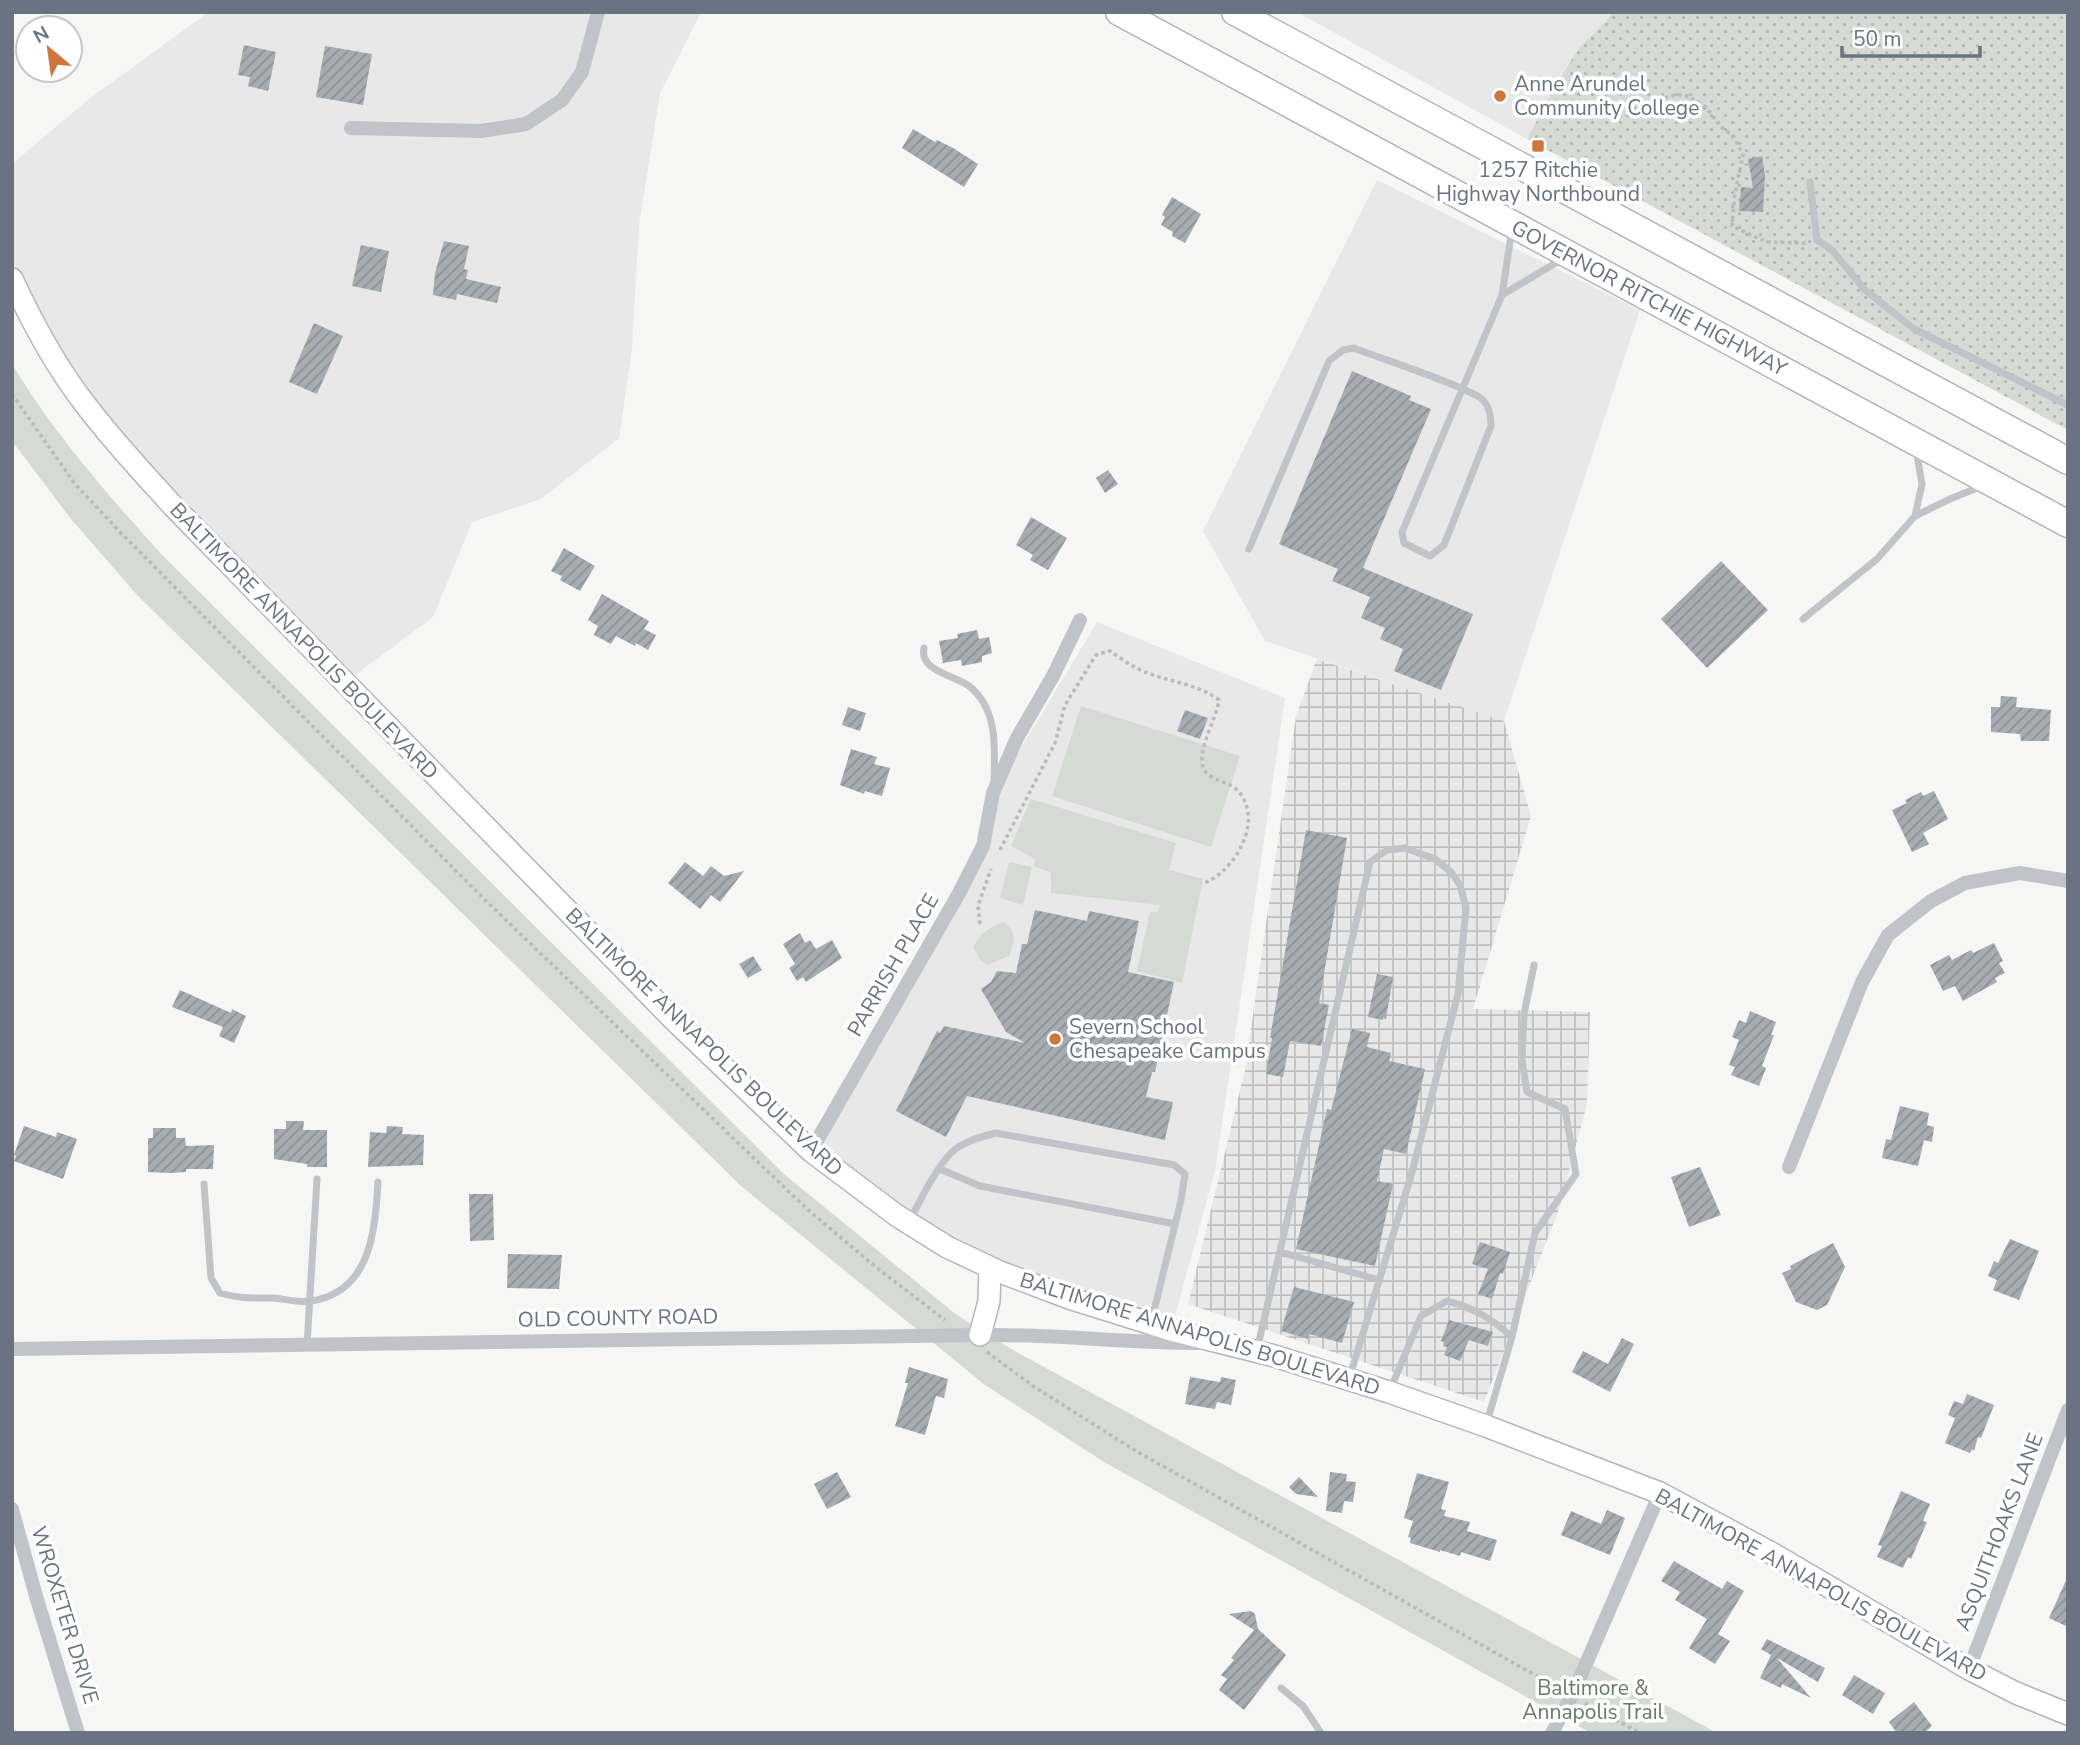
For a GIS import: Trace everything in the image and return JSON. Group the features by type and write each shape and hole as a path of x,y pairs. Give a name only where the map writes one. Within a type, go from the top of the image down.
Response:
{"highway":[{"name":"GOVERNOR RITCHIE HIGHWAY","path":"1118,12 2068,524"},
{"path":"1235,12 2068,461"}],"street":[{"path":"351,128 481,131 526,124 562,100 582,72 598,12"},
{"name":"BALTIMORE ANNAPOLIS BOULEVARD","path":"12,279 26,309 83,402 173,506 636,982 811,1151 856,1187 947,1247 990,1268 1069,1298 1389,1392 1660,1493 1775,1555 1969,1668 2016,1693 2068,1714"},
{"name":"PARRISH PLACE","path":"811,1151 958,895 983,846 993,793 1017,738 1053,676 1080,620"},
{"path":"1789,1167 1862,982 1888,935 1931,901 1965,883 2020,873 2068,881"},
{"path":"983,1343 990,1268"},
{"name":"OLD COUNTY ROAD","path":"12,1349 730,1336 983,1343 1225,1343"},
{"name":"ASQUITHOAKS LANE","path":"1969,1668 2068,1410"},
{"path":"1552,1733 1572,1696 1660,1493"},
{"name":"WROXETER DRIVE","path":"12,1509 78,1733"}],"lane":[{"path":"1810,182 1817,240 1832,250 1864,289 1914,330 2068,405"},
{"path":"1249,549 1329,361 1343,350 1354,348 1461,389 1483,399 1490,414 1491,426 1444,545 1430,556 1404,543 1402,532 1461,389 1502,295 1513,225"},
{"path":"1502,295 1569,255"},
{"path":"1915,441 1922,484 1915,516"},
{"path":"1803,619 1877,559 1915,516 1992,483"},
{"path":"924,648 922,655 927,665 969,687 986,704 992,723 995,753 993,793"},
{"path":"1257,1352 1370,862 1387,849 1405,848 1435,859 1451,872 1460,885 1466,908 1458,994 1411,1176 1349,1379"},
{"path":"1486,1426 1512,1337 1535,1234 1576,1174 1565,1109 1528,1092 1522,1060 1524,1014 1534,965"},
{"path":"909,1223 951,1152 975,1138 996,1133 1174,1165 1185,1174 1150,1323"},
{"path":"940,1169 980,1186 1175,1224"},
{"path":"307,1345 317,1179"},
{"path":"204,1184 211,1278 220,1293 242,1299 309,1301 335,1294 354,1279 369,1251 376,1219 378,1182"},
{"path":"1280,1252 1379,1280"},
{"path":"1389,1392 1420,1316 1447,1301 1472,1307 1494,1320 1512,1337"},
{"path":"1281,1688 1303,1706 1321,1733"}],"path":[{"path":"1651,101 1675,94 1685,95 1706,107 1720,126 1734,137 1743,155 1732,226 1766,242 1804,244 1817,240"},
{"path":"12,394 75,484 485,900 807,1209 951,1325"},
{"path":"999,852 1052,748 1069,698 1096,655 1110,651 1141,671 1212,694 1219,700 1204,743 1203,766 1209,775 1238,791 1248,820 1236,858 1223,872 1202,884"},
{"path":"980,924 978,906 995,860"},
{"path":"983,1343 1033,1386 1136,1451 1640,1733"}],"shaded area":[{"path":"209,12 701,12 660,93 639,225 632,349 619,438 541,499 472,522 433,617 346,682 120,447 12,279 12,164 90,98"},
{"name":"Anne Arundel Community College","path":"1297,12 1613,12 1605,25 1592,34 1577,52 1527,139"},
{"path":"1377,180 1640,310 1504,721 1265,641 1203,531"},
{"name":"Severn School Chesapeake Campus","path":"1097,622 1285,698 1215,1171 1171,1330 1000,1272 811,1151 983,846 994,793"},
{"path":"1317,659 1504,721 1531,816 1473,1009 1590,1012 1587,1104 1559,1209 1484,1402 1188,1304 1245,1070 1296,716"}],"green space":[{"path":"1613,12 2068,12 2068,430 1527,139 1576,53"},
{"name":"Baltimore & Annapolis Trail","path":"12,364 64,439 162,555 785,1175 957,1315 1013,1350 1717,1733 1591,1733 1104,1462 985,1385 741,1186 138,596 71,519 12,441"},
{"path":"1081,706 1240,756 1211,847 1052,796"},
{"path":"1031,799 1176,843 1169,870 1203,879 1182,983 1137,971 1150,912 1158,912 1160,905 1051,893 1051,873 1034,866 1035,859 1011,846"},
{"path":"1009,862 1032,867 1023,905 1000,898"},
{"path":"1004,922 1014,937 1009,956 988,965 980,960 973,947 986,931"}],"building":[{"path":"244,45 276,52 268,91 248,86 250,77 238,75"},
{"path":"325,46 372,54 363,105 316,97"},
{"path":"913,129 935,142 937,140 953,148 978,164 964,187 902,148"},
{"path":"1762,156 1765,175 1763,212 1739,211 1741,187 1753,188 1748,159"},
{"path":"1172,197 1201,214 1185,243 1172,236 1173,232 1161,225 1165,217 1162,215"},
{"path":"444,241 469,246 464,269 468,270 466,279 501,287 497,303 457,294 456,300 433,295 435,273"},
{"path":"361,245 389,251 381,292 352,286"},
{"path":"314,323 343,336 317,394 289,382"},
{"path":"1352,371 1411,396 1409,400 1431,409 1363,568 1473,614 1441,690 1394,671 1403,649 1380,639 1385,628 1361,618 1370,597 1332,581 1338,569 1279,544"},
{"path":"1108,470 1118,484 1105,493 1096,478"},
{"path":"1031,517 1067,538 1048,570 1030,560 1033,555 1016,545"},
{"path":"564,548 595,566 580,591 560,580 562,576 551,571"},
{"path":"1721,561 1768,610 1707,668 1661,619"},
{"path":"602,594 649,621 644,629 656,635 648,650 616,636 611,644 594,635 598,626 588,620"},
{"path":"977,630 979,639 989,637 992,653 982,656 982,662 962,666 961,660 943,663 939,641 958,638 957,634"},
{"path":"2001,696 2017,697 2016,707 2051,710 2049,741 2021,741 2020,734 1991,732 1991,707 2000,707"},
{"path":"848,707 866,713 860,731 842,725"},
{"path":"1185,710 1208,718 1200,739 1177,731"},
{"path":"851,749 877,757 874,764 890,768 882,796 865,791 864,794 840,785"},
{"path":"1934,791 1948,819 1923,833 1929,844 1912,852 1892,810 1921,792 1923,796"},
{"path":"1306,830 1347,838 1319,1003 1329,1005 1321,1046 1290,1041 1283,1077 1266,1074"},
{"path":"685,862 703,876 711,866 724,876 744,871 720,902 711,895 700,909 668,883"},
{"name":"Severn School Chesapeake Campus","path":"1035,910 1087,921 1089,911 1139,921 1128,972 1174,982 1155,1072 1152,1072 1146,1097 1173,1102 1165,1140 967,1096 946,1137 896,1111 937,1031 940,1033 944,1026 1025,1043 1006,1032 981,989 991,982 997,971 1016,973 1022,944 1027,944"},
{"path":"800,933 805,943 810,940 816,949 832,940 842,958 806,982 803,977 797,981 789,968 795,964 783,944"},
{"path":"1994,943 2003,961 1999,963 2005,973 1995,978 1997,982 1963,1001 1955,986 1943,991 1930,965 1949,955 1952,960 1971,950 1973,953"},
{"path":"753,956 762,970 748,978 739,964"},
{"path":"1377,974 1393,977 1386,1019 1383,1020 1368,1017"},
{"path":"180,990 231,1013 232,1009 246,1016 234,1043 219,1036 223,1027 172,1007"},
{"path":"1750,1011 1776,1022 1762,1066 1766,1068 1759,1086 1731,1075 1735,1067 1729,1065 1739,1040 1732,1037 1739,1020 1746,1023"},
{"path":"1352,1029 1370,1033 1367,1047 1391,1053 1389,1061 1425,1069 1406,1154 1384,1149 1377,1181 1393,1184 1375,1266 1296,1249 1327,1109 1331,1110"},
{"path":"1900,1106 1929,1113 1927,1125 1934,1127 1932,1142 1924,1140 1918,1166 1882,1158 1886,1139 1891,1140"},
{"path":"286,1121 304,1121 303,1130 327,1130 327,1167 307,1167 307,1164 274,1159 274,1129 286,1129"},
{"path":"24,1126 56,1137 57,1132 77,1139 63,1179 14,1161"},
{"path":"387,1126 403,1127 402,1134 424,1135 423,1165 368,1167 370,1132 386,1133"},
{"path":"153,1128 176,1128 176,1138 185,1138 186,1146 214,1145 213,1169 148,1172 148,1138 153,1138"},
{"path":"1700,1167 1721,1215 1689,1227 1671,1177"},
{"path":"469,1194 493,1194 494,1240 470,1241"},
{"path":"2010,1239 2039,1251 2019,1300 1993,1290 1997,1280 1988,1276 1994,1261 1998,1263"},
{"path":"1480,1242 1510,1252 1492,1299 1478,1294 1488,1269 1472,1264"},
{"path":"1833,1243 1845,1267 1827,1305 1817,1310 1796,1302 1782,1273"},
{"path":"508,1254 562,1255 559,1289 507,1288"},
{"path":"1294,1287 1354,1302 1342,1343 1309,1334 1308,1339 1281,1331"},
{"path":"1449,1320 1493,1332 1488,1346 1469,1340 1460,1361 1444,1355 1447,1347 1443,1346 1444,1342 1441,1341"},
{"path":"1622,1338 1634,1344 1610,1392 1572,1372 1583,1351 1608,1364"},
{"path":"909,1367 948,1379 944,1398 936,1396 925,1435 895,1426 908,1383 905,1383"},
{"path":"1190,1377 1220,1382 1221,1377 1236,1380 1231,1405 1217,1402 1215,1409 1185,1404"},
{"path":"1967,1394 1994,1405 1981,1438 1978,1437 1974,1451 1972,1449 1970,1453 1945,1443 1955,1418 1948,1415 1954,1401 1963,1404"},
{"path":"837,1472 851,1497 827,1509 814,1484"},
{"path":"1330,1472 1347,1474 1346,1481 1356,1482 1353,1502 1344,1501 1342,1513 1326,1511"},
{"path":"1417,1473 1449,1482 1441,1509 1446,1510 1444,1516 1470,1522 1467,1531 1497,1540 1490,1561 1461,1552 1460,1556 1410,1543 1411,1538 1408,1537 1413,1521 1404,1518"},
{"path":"1299,1477 1318,1497 1296,1494 1289,1487"},
{"path":"1901,1491 1930,1504 1923,1521 1927,1522 1911,1559 1908,1557 1903,1568 1877,1557 1882,1546 1878,1545"},
{"path":"1607,1510 1625,1518 1610,1555 1561,1535 1571,1511 1601,1524"},
{"path":"1674,1561 1722,1589 1727,1581 1744,1591 1718,1634 1730,1641 1715,1664 1689,1648 1707,1619 1675,1600 1680,1592 1661,1581"},
{"path":"2068,1576 2068,1627 2049,1618"},
{"path":"1251,1611 1255,1614 1258,1629 1286,1655 1244,1710 1219,1690 1227,1679 1221,1675 1254,1630 1229,1614"},
{"path":"1767,1639 1825,1668 1818,1682 1777,1658 1811,1698 1782,1684 1781,1688 1760,1678 1771,1655 1761,1649"},
{"path":"1854,1675 1885,1693 1873,1714 1842,1695"},
{"path":"1914,1702 1932,1726 1924,1733 1897,1733 1889,1722"}],"place":[{"name":"Anne Arundel Community College","path":"1500,96"},
{"name":"1257 Ritchie Highway Northbound","path":"1538,146"},
{"name":"Severn School Chesapeake Campus","path":"1055,1039"}]}
